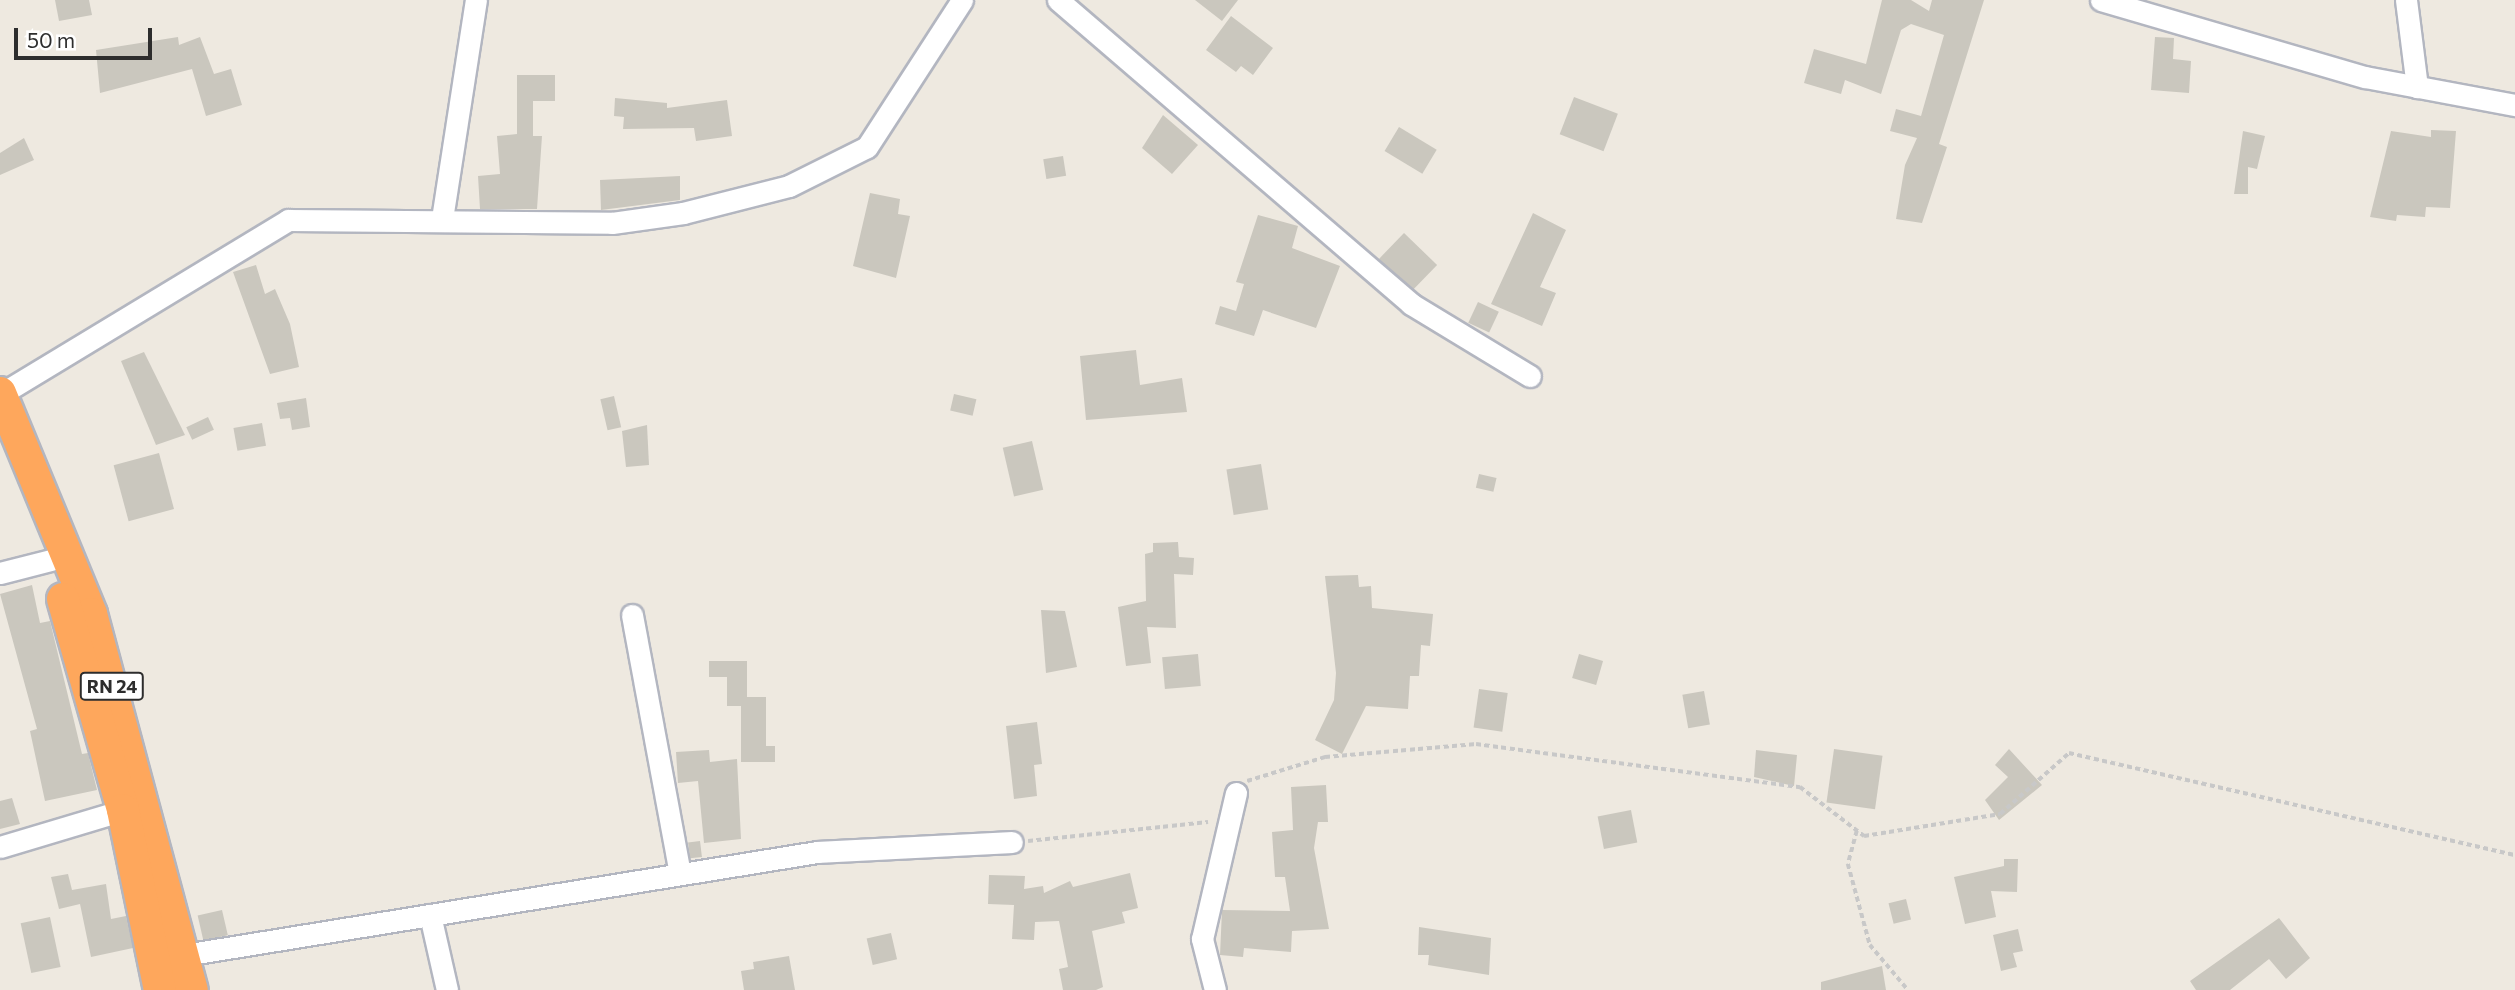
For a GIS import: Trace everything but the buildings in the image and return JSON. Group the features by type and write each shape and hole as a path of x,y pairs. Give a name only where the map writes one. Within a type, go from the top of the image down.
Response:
{"highway":[{"name":"RN 24","path":"1,394 91,614 192,990"},
{"name":"RN 24","path":"0,438 51,559 123,810 160,990"}],"street":[{"path":"442,219 476,0"},
{"path":"1,394 288,220 442,219 612,223 683,213 789,186 867,147 962,0"},
{"path":"1058,0 1411,304 1530,376"},
{"path":"2101,0 2417,87 2515,105"},
{"path":"2406,0 2417,87"},
{"path":"0,573 51,559"},
{"path":"632,615 680,874"},
{"path":"1215,990 1202,939 1236,793"},
{"path":"0,847 123,810"},
{"path":"184,955 817,852 1012,842"},
{"path":"430,915 447,990"}],"path":[{"path":"1012,842 1208,823 1253,775 1325,757 1476,744 1800,787 1864,836 2000,814 2069,753 2515,855"},
{"path":"1857,831 1848,864 1870,945 1908,990"}]}
